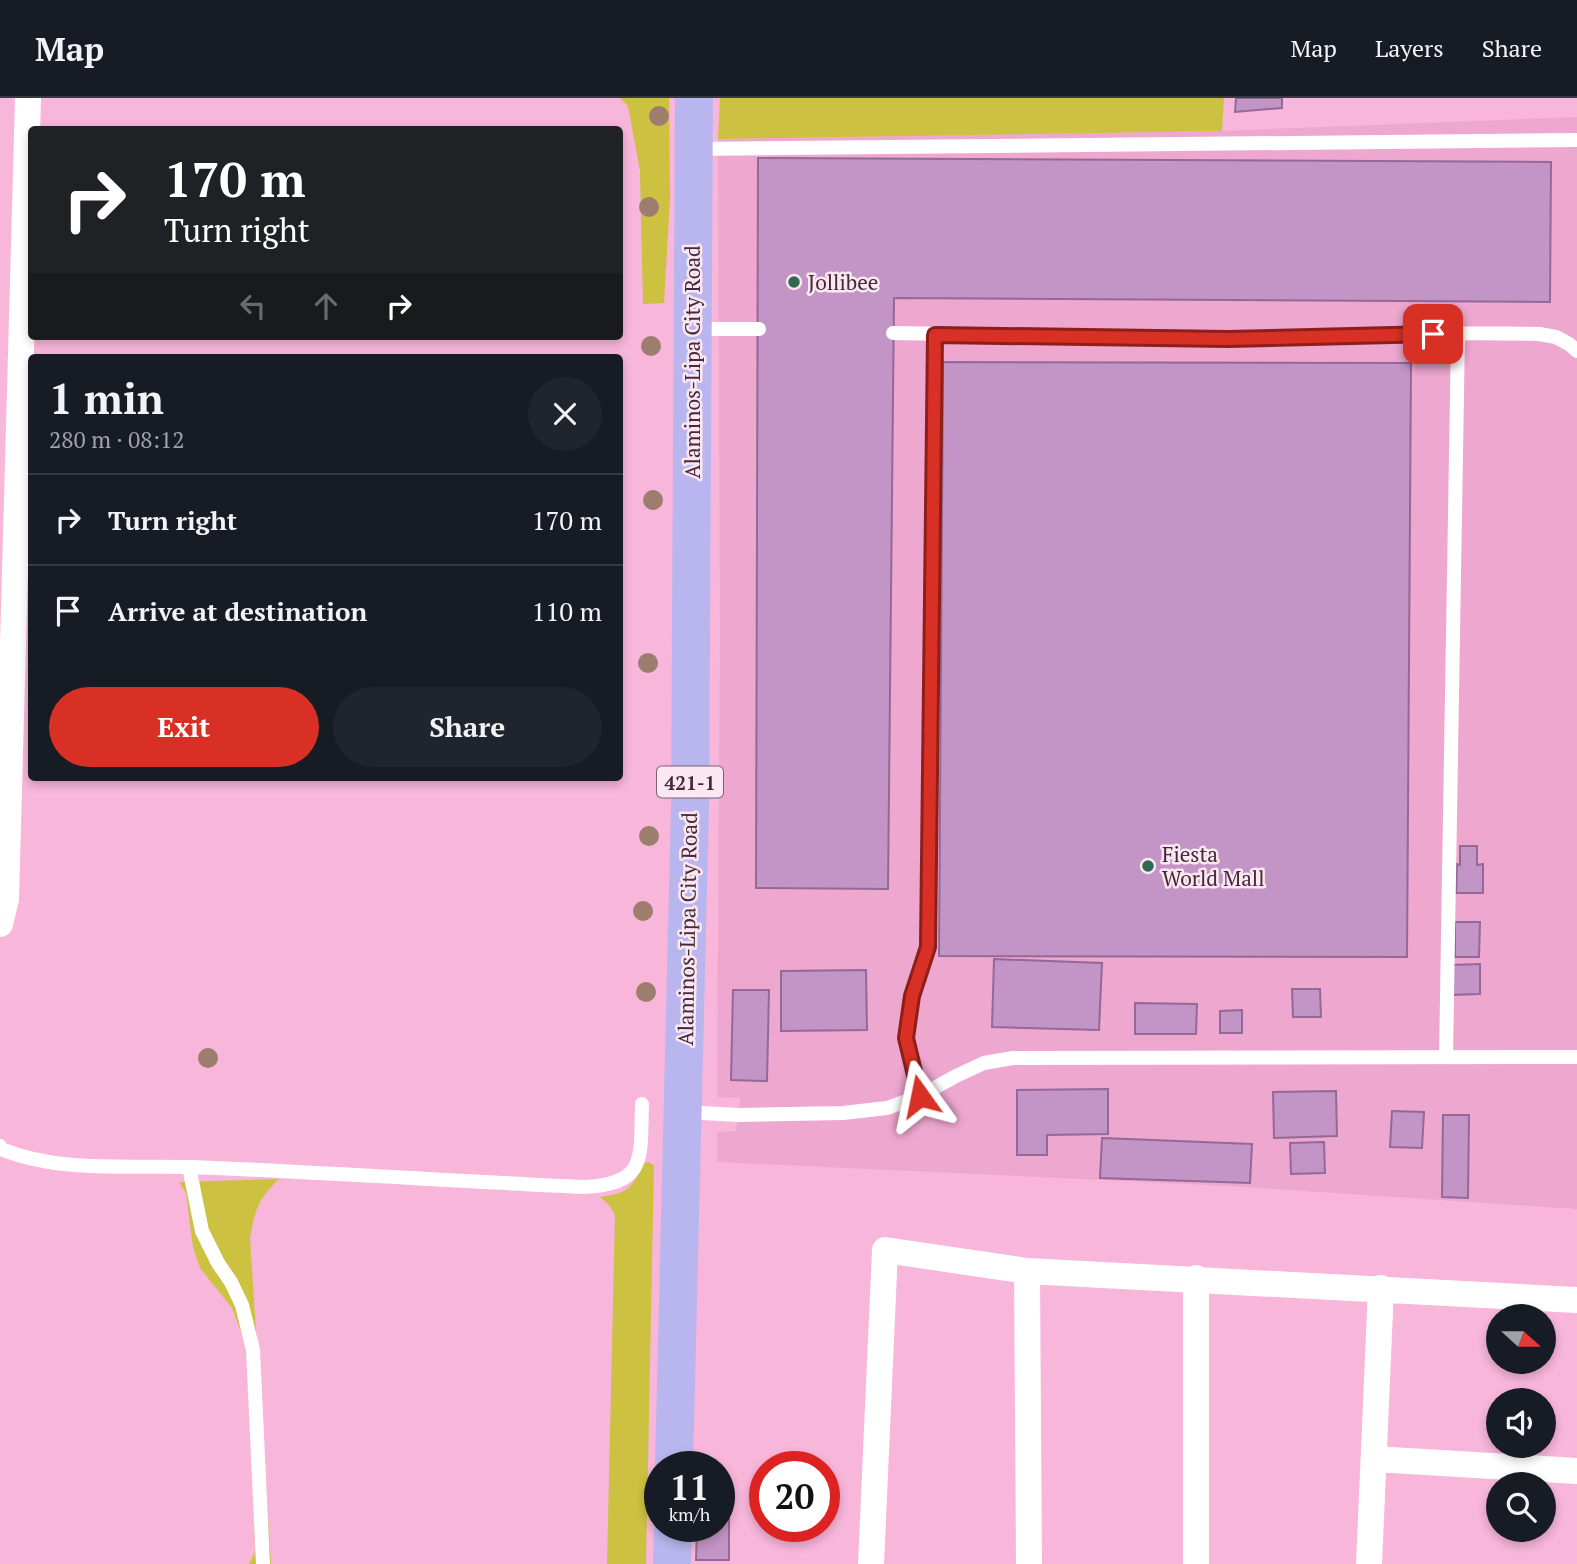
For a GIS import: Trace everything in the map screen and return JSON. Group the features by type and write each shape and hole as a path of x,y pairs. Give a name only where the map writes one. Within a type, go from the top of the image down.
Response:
{"main road":[{"name":"Alaminos-Lipa City Road","path":"674,1451 690,806 694,98"},
{"path":"672,1564 673,1542"}],"street":[{"path":"0,924 6,899 28,98"},
{"path":"872,1564 885,1250 1027,1271 1577,1300"},
{"path":"1027,1271 1029,1564"},
{"path":"1196,1278 1196,1564"},
{"path":"1369,1564 1381,1288"},
{"path":"1374,1459 1577,1471"}],"lane":[{"path":"693,149 1577,140"},
{"path":"691,329 759,329"},
{"path":"893,333 1228,339 1458,333 1539,334 1556,337 1577,351"},
{"path":"1446,1057 1458,333"},
{"path":"920,1096 906,1038 912,996 928,947 935,335"},
{"path":"682,1112 738,1115 843,1113 887,1108 920,1096 984,1063 1013,1058 1577,1057"},
{"path":"0,1146 1,1149 19,1156 72,1166 189,1167 584,1188 609,1186 629,1176 639,1159 642,1104"},
{"path":"189,1167 202,1231 218,1263 232,1282 242,1305 253,1350 263,1564"}],"shaded area":[{"path":"620,98 669,98 670,199 664,303 643,304 640,171 628,106"},
{"path":"720,98 1224,98 1222,131 718,139"},
{"name":"Fiesta World Mall","path":"1577,117 1577,1209 1229,1186 717,1162 717,1132 736,1131 740,1098 717,1097 720,636 718,139 1222,131"},
{"path":"648,1162 654,1165 648,1451 644,1451 646,1564 607,1564 615,1215 600,1197 617,1194 628,1188 643,1164"},
{"path":"279,1179 258,1205 250,1238 271,1564 249,1564 255,1552 250,1370 243,1337 232,1308 200,1268 193,1247 186,1193 179,1182"}],"building":[{"path":"1236,98 1282,98 1282,108 1235,112"},
{"path":"758,158 1551,162 1550,302 894,298 888,889 756,888"},
{"path":"943,362 1411,363 1407,957 939,956"},
{"path":"1460,846 1477,846 1477,865 1483,864 1483,893 1456,893"},
{"path":"1455,922 1480,922 1479,957 1455,957"},
{"path":"994,959 1102,963 1099,1030 992,1027"},
{"path":"1480,964 1480,994 1450,995 1450,965"},
{"path":"866,970 867,1030 781,1031 781,971"},
{"path":"1292,989 1320,989 1321,1017 1293,1017"},
{"path":"733,990 769,990 767,1081 731,1080"},
{"path":"1135,1003 1197,1004 1196,1034 1135,1034"},
{"path":"1242,1010 1242,1033 1220,1033 1220,1011"},
{"path":"1108,1089 1108,1134 1047,1135 1047,1155 1017,1155 1017,1090"},
{"path":"1336,1091 1337,1136 1274,1138 1273,1092"},
{"path":"1392,1111 1424,1112 1422,1148 1390,1147"},
{"path":"1443,1115 1469,1115 1468,1198 1442,1197"},
{"path":"1102,1138 1252,1144 1250,1183 1100,1178"},
{"path":"1324,1142 1325,1173 1291,1174 1290,1143"},
{"path":"697,1542 729,1542 729,1560 696,1560"}],"place":[{"name":"Jollibee","path":"794,282"},
{"name":"Fiesta World Mall","path":"1148,866"}],"route":[{"path":"920,1096 906,1038 912,996 928,947 935,335 1228,339 1433,334"}]}
